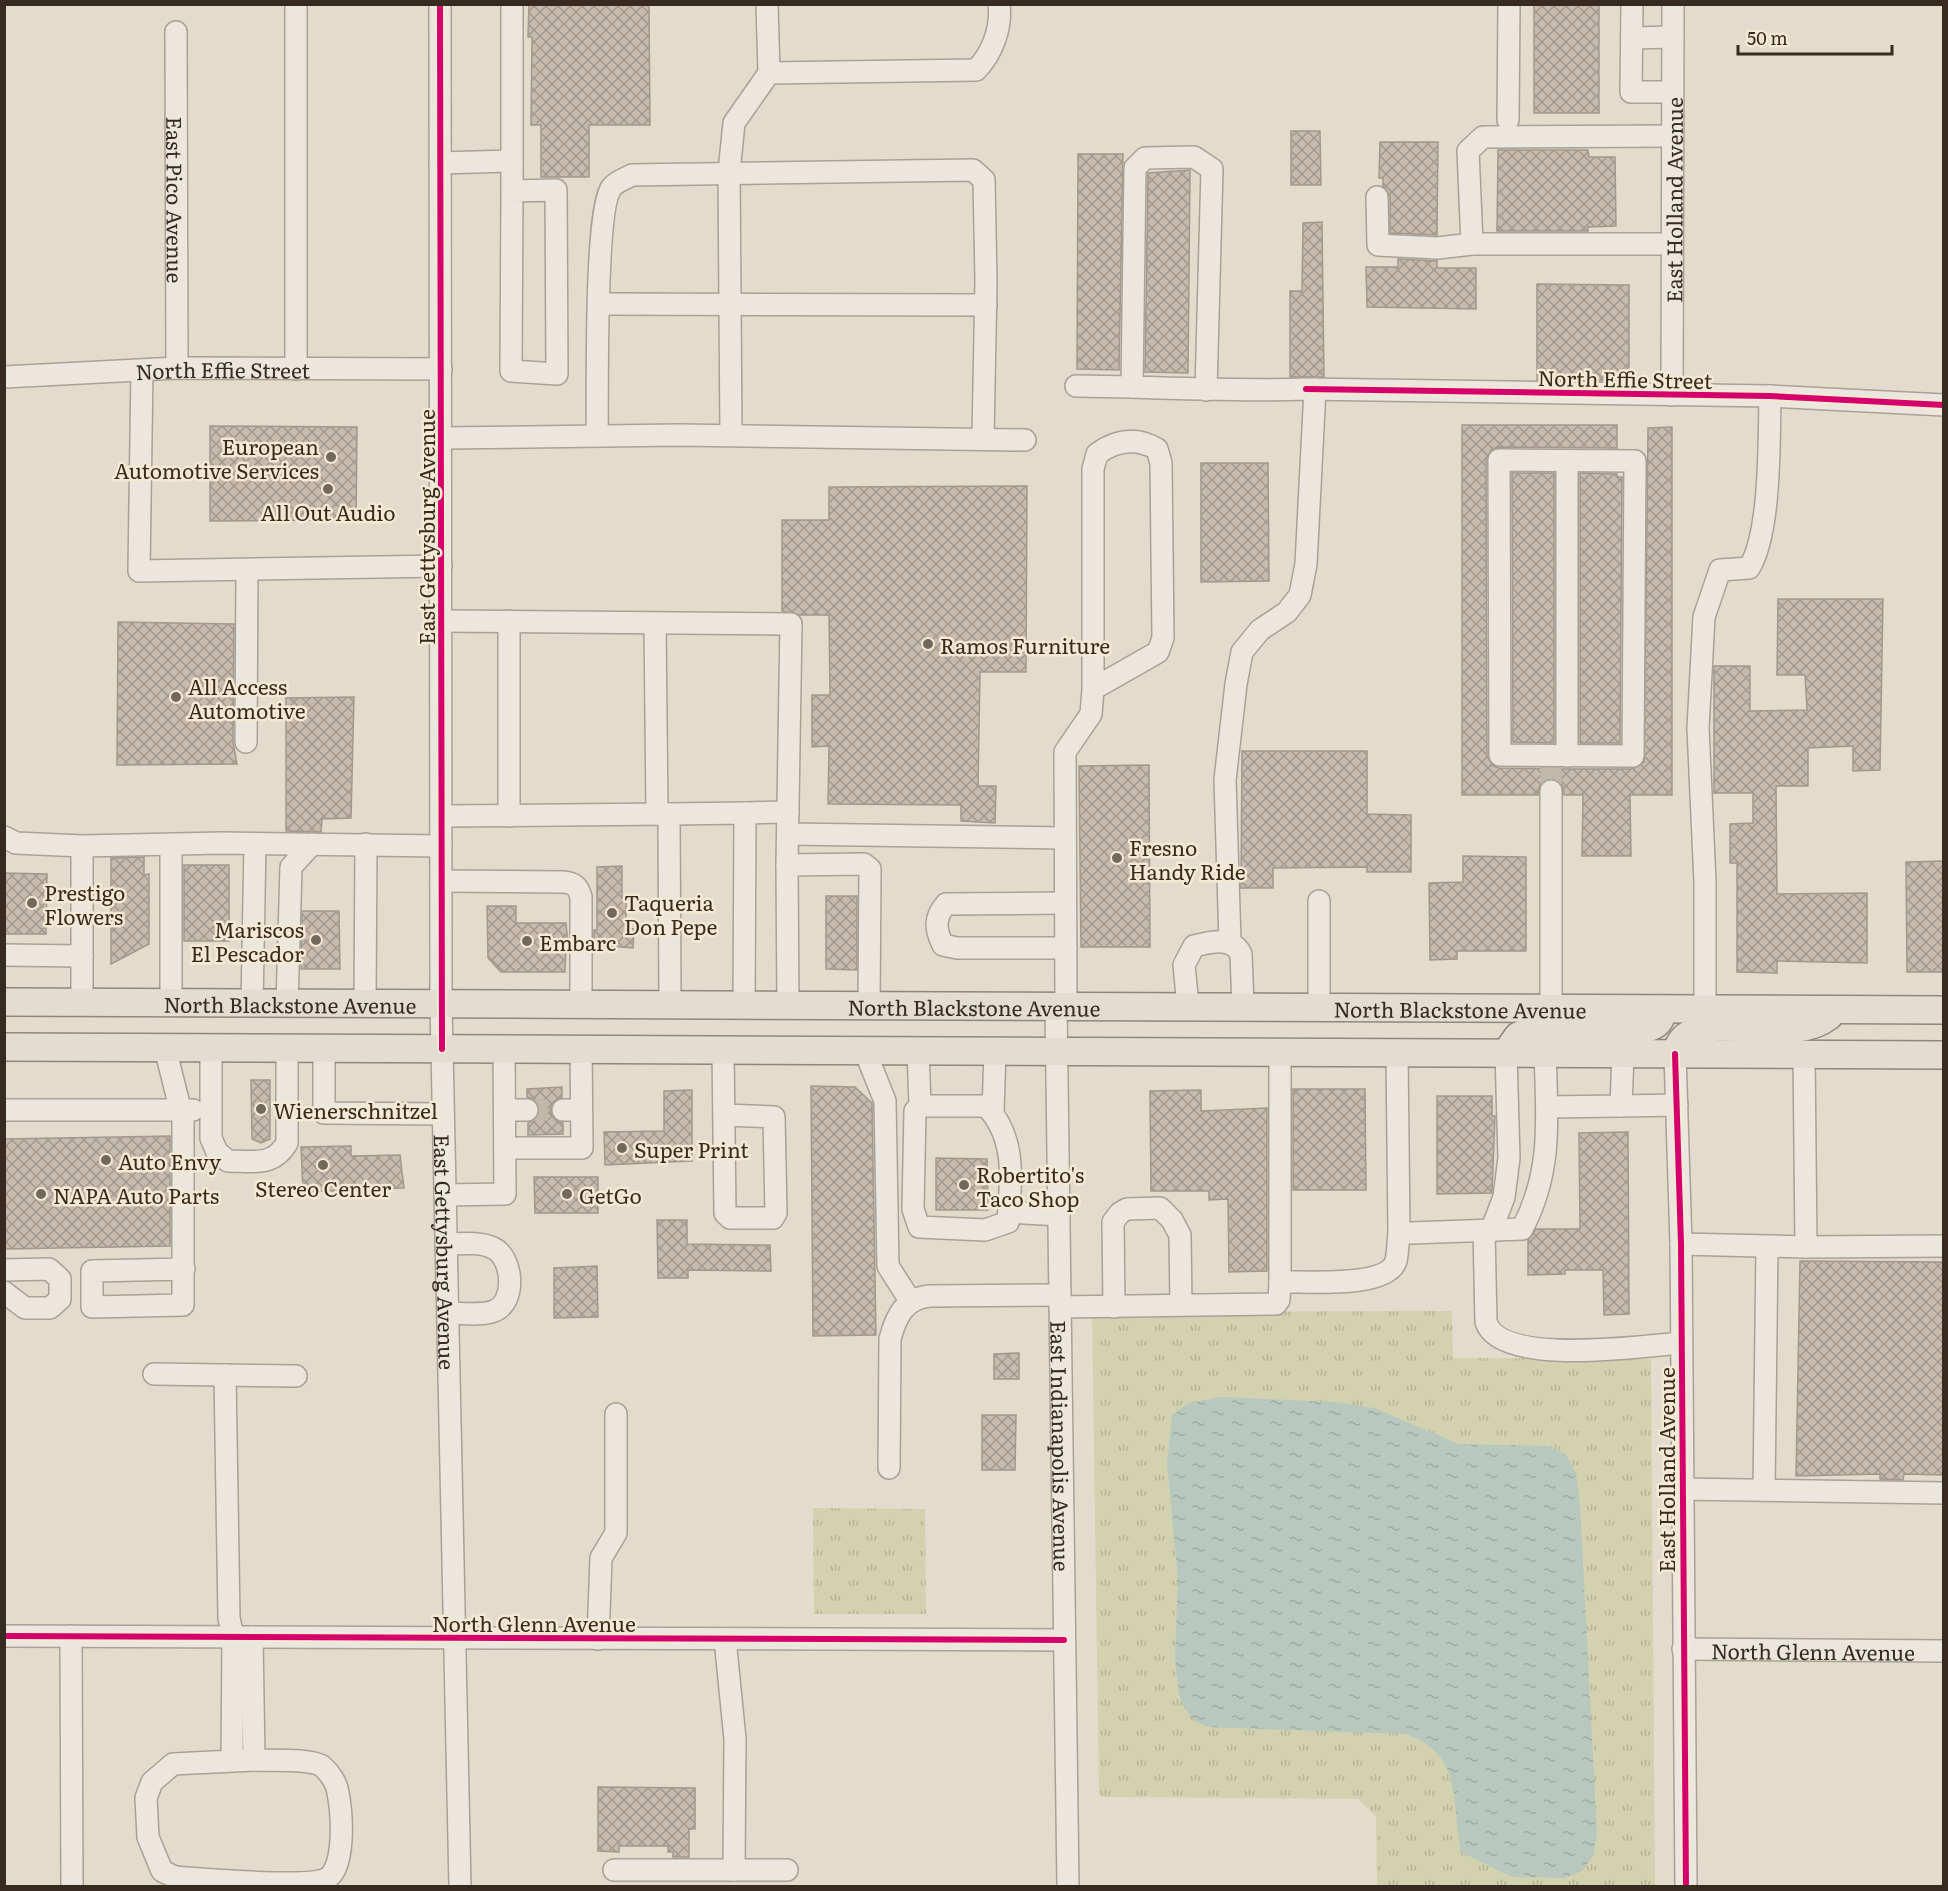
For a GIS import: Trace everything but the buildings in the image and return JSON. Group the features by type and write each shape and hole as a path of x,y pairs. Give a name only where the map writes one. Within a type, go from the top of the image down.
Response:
{"main road":[{"name":"North Blackstone Avenue","path":"4,1002 1944,1010"},
{"path":"1506,1053 1518,1036 1533,1030 1638,1031 1654,1027 1662,1018 1662,1009"},
{"path":"1675,1054 1680,1042 1697,1031 1796,1028 1819,1024 1838,1009"},
{"name":"North Blackstone Avenue","path":"4,1047 1944,1055"}],"street":[{"path":"296,4 296,369"},
{"name":"East Gettysburg Avenue","path":"440,4 441,1004 460,1887"},
{"path":"512,4 511,371 557,374 556,190 512,191"},
{"path":"731,435 729,172 734,123 769,73 767,4"},
{"path":"769,73 976,70 988,58 1001,16 999,4"},
{"path":"1508,120 1509,4"},
{"path":"1632,4 1631,92 1672,92"},
{"name":"East Holland Avenue","path":"1672,395 1673,4"},
{"name":"East Pico Avenue","path":"176,32 177,368"},
{"path":"1632,38 1673,38"},
{"path":"1472,244 1468,152 1483,137 1672,136"},
{"path":"1132,387 1135,168 1144,158 1194,157 1212,169 1206,390"},
{"path":"440,163 512,161"},
{"path":"597,436 599,304 605,202 612,186 632,175 973,170 984,180 986,305 983,439"},
{"path":"1377,197 1378,245 1438,248 1472,244 1672,244"},
{"path":"599,304 986,305"},
{"name":"North Effie Street","path":"4,377 177,368 441,369"},
{"path":"142,370 139,571 441,566"},
{"name":"North Effie Street","path":"1076,386 1206,390 1311,389 1770,396 1944,405"},
{"path":"1230,942 1225,780 1236,684 1242,652 1260,630 1287,612 1300,595 1306,564 1311,389"},
{"path":"1705,1009 1705,882 1698,728 1704,617 1720,570 1749,568 1758,554 1768,483 1770,396"},
{"path":"441,438 731,435 1025,440"},
{"name":"East Indianapolis Avenue","path":"1068,1887 1056,1051 1066,948 1065,752 1091,714 1093,469 1097,454 1110,444 1132,441 1147,443 1157,449 1161,463 1163,638 1158,652 1093,689"},
{"path":"1499,460 1567,461 1635,461 1633,756 1556,760 1500,755 1499,460"},
{"path":"1556,760 1567,461"},
{"path":"246,742 247,570"},
{"path":"441,621 791,624 787,865 788,1005"},
{"path":"509,621 509,816"},
{"path":"655,623 669,1004"},
{"path":"1551,791 1551,1008"},
{"path":"744,1004 745,813"},
{"path":"441,816 788,813"},
{"path":"788,834 1065,838"},
{"path":"4,837 16,843 82,846 255,843 441,846"},
{"path":"252,1004 255,843"},
{"path":"171,844 171,1003"},
{"path":"287,1004 291,867 312,844"},
{"path":"365,1004 366,844"},
{"path":"82,846 82,1003"},
{"path":"787,865 864,864 870,869 869,1005"},
{"path":"441,881 572,882 579,888 581,897 581,1004"},
{"path":"1064,903 959,902 946,904 937,915 937,933 943,945 957,948 1066,948"},
{"path":"1319,902 1319,1007"},
{"path":"1188,1006 1185,965 1194,946 1230,942 1238,946 1241,954 1243,1006"},
{"path":"4,955 82,956"},
{"path":"165,1048 183,1120 184,1269"},
{"path":"211,1048 211,1138 217,1152 228,1161 270,1160 280,1155 287,1143 287,1048"},
{"path":"324,1049 324,1113 443,1114"},
{"path":"445,1195 505,1194 504,1049"},
{"path":"505,1148 582,1148 572,1110 581,1050"},
{"path":"723,1050 724,1115 726,1216 730,1218 773,1218 776,1214 774,1117 724,1115"},
{"path":"865,1051 885,1101 888,1266 911,1302"},
{"path":"918,1051 920,1106"},
{"path":"993,1112 995,1051"},
{"path":"890,1468 890,1339 895,1320 917,1297 1060,1301 1114,1306 1276,1304 1280,1300 1280,1052"},
{"path":"1280,1282 1370,1279 1385,1274 1396,1262 1399,1232 1397,1053"},
{"path":"1506,1053 1509,1158 1504,1197 1488,1231 1486,1322 1494,1335 1531,1347 1561,1352 1681,1342"},
{"path":"1399,1232 1522,1229 1543,1174 1548,1147 1545,1053"},
{"path":"1621,1106 1623,1054"},
{"name":"East Holland Avenue","path":"1675,1054 1681,1244 1681,1489 1686,1887"},
{"path":"1804,1054 1806,1248"},
{"path":"1547,1107 1677,1105"},
{"path":"920,1106 986,1106 999,1119 1012,1164 1008,1222 985,1230 919,1227 913,1209 915,1111 920,1106"},
{"path":"4,1110 211,1110"},
{"path":"505,1110 527,1110"},
{"path":"1114,1306 1113,1222 1120,1213 1143,1208 1160,1208 1172,1220 1180,1235 1181,1305"},
{"path":"1009,1212 1059,1215"},
{"path":"446,1244 482,1244 494,1248 502,1254 509,1274 507,1299 502,1306 485,1313 448,1313"},
{"path":"1681,1244 1806,1248 1944,1246"},
{"path":"1764,1490 1767,1246"},
{"path":"4,1270 49,1269 60,1279 60,1299 50,1308 25,1308 4,1293"},
{"path":"154,1374 296,1376"},
{"path":"225,1376 229,1618 242,1637 254,1760"},
{"path":"598,1639 601,1558 616,1533 616,1414"},
{"path":"1681,1489 1944,1493"},
{"name":"North Glenn Avenue","path":"4,1636 1064,1640"},
{"path":"71,1636 72,1887"},
{"path":"232,1760 242,1637"},
{"path":"724,1639 735,1738 734,1870"},
{"name":"North Glenn Avenue","path":"1683,1649 1944,1651"},
{"path":"254,1760 320,1765 329,1773 338,1791 340,1855 335,1873 324,1880 286,1882 175,1877 162,1871 148,1837 146,1798 152,1782 173,1764 254,1760"},
{"path":"614,1870 787,1870"}],"green space":[{"path":"1452,1311 1453,1358 1651,1359 1655,1886 1377,1886 1376,1817 1358,1799 1104,1797 1099,1795 1092,1312"},
{"path":"813,1508 925,1509 926,1614 814,1614"}],"water":[{"path":"1221,1397 1335,1402 1374,1408 1459,1444 1549,1446 1566,1455 1576,1473 1580,1505 1597,1834 1593,1856 1582,1871 1565,1878 1512,1877 1461,1852 1452,1782 1446,1767 1438,1754 1425,1743 1406,1734 1207,1727 1195,1721 1184,1707 1179,1693 1175,1657 1178,1579 1167,1463 1172,1415 1189,1403"}],"tunnel":[{"path":"1551,767 1551,791"},
{"path":"527,1110 563,1110"}],"cycle path":[{"path":"440,4 442,1049"},
{"path":"1306,389 1770,396 1944,405"},
{"path":"1675,1054 1681,1244 1686,1886"},
{"path":"4,1636 1064,1640"}],"place":[{"name":"European Automotive Services","path":"331,457"},
{"name":"All Out Audio","path":"328,489"},
{"name":"Ramos Furniture","path":"928,644"},
{"name":"All Access Automotive","path":"176,697"},
{"name":"Fresno Handy Ride","path":"1117,858"},
{"name":"Prestigo Flowers","path":"32,903"},
{"name":"Taqueria Don Pepe","path":"612,913"},
{"name":"Mariscos El Pescador","path":"316,940"},
{"name":"Embarc","path":"527,941"},
{"name":"Wienerschnitzel","path":"261,1109"},
{"name":"Super Print","path":"622,1148"},
{"name":"Auto Envy","path":"106,1160"},
{"name":"Stereo Center","path":"323,1165"},
{"name":"Robertito's Taco Shop","path":"964,1185"},
{"name":"NAPA Auto Parts","path":"41,1194"},
{"name":"GetGo","path":"567,1194"}]}
